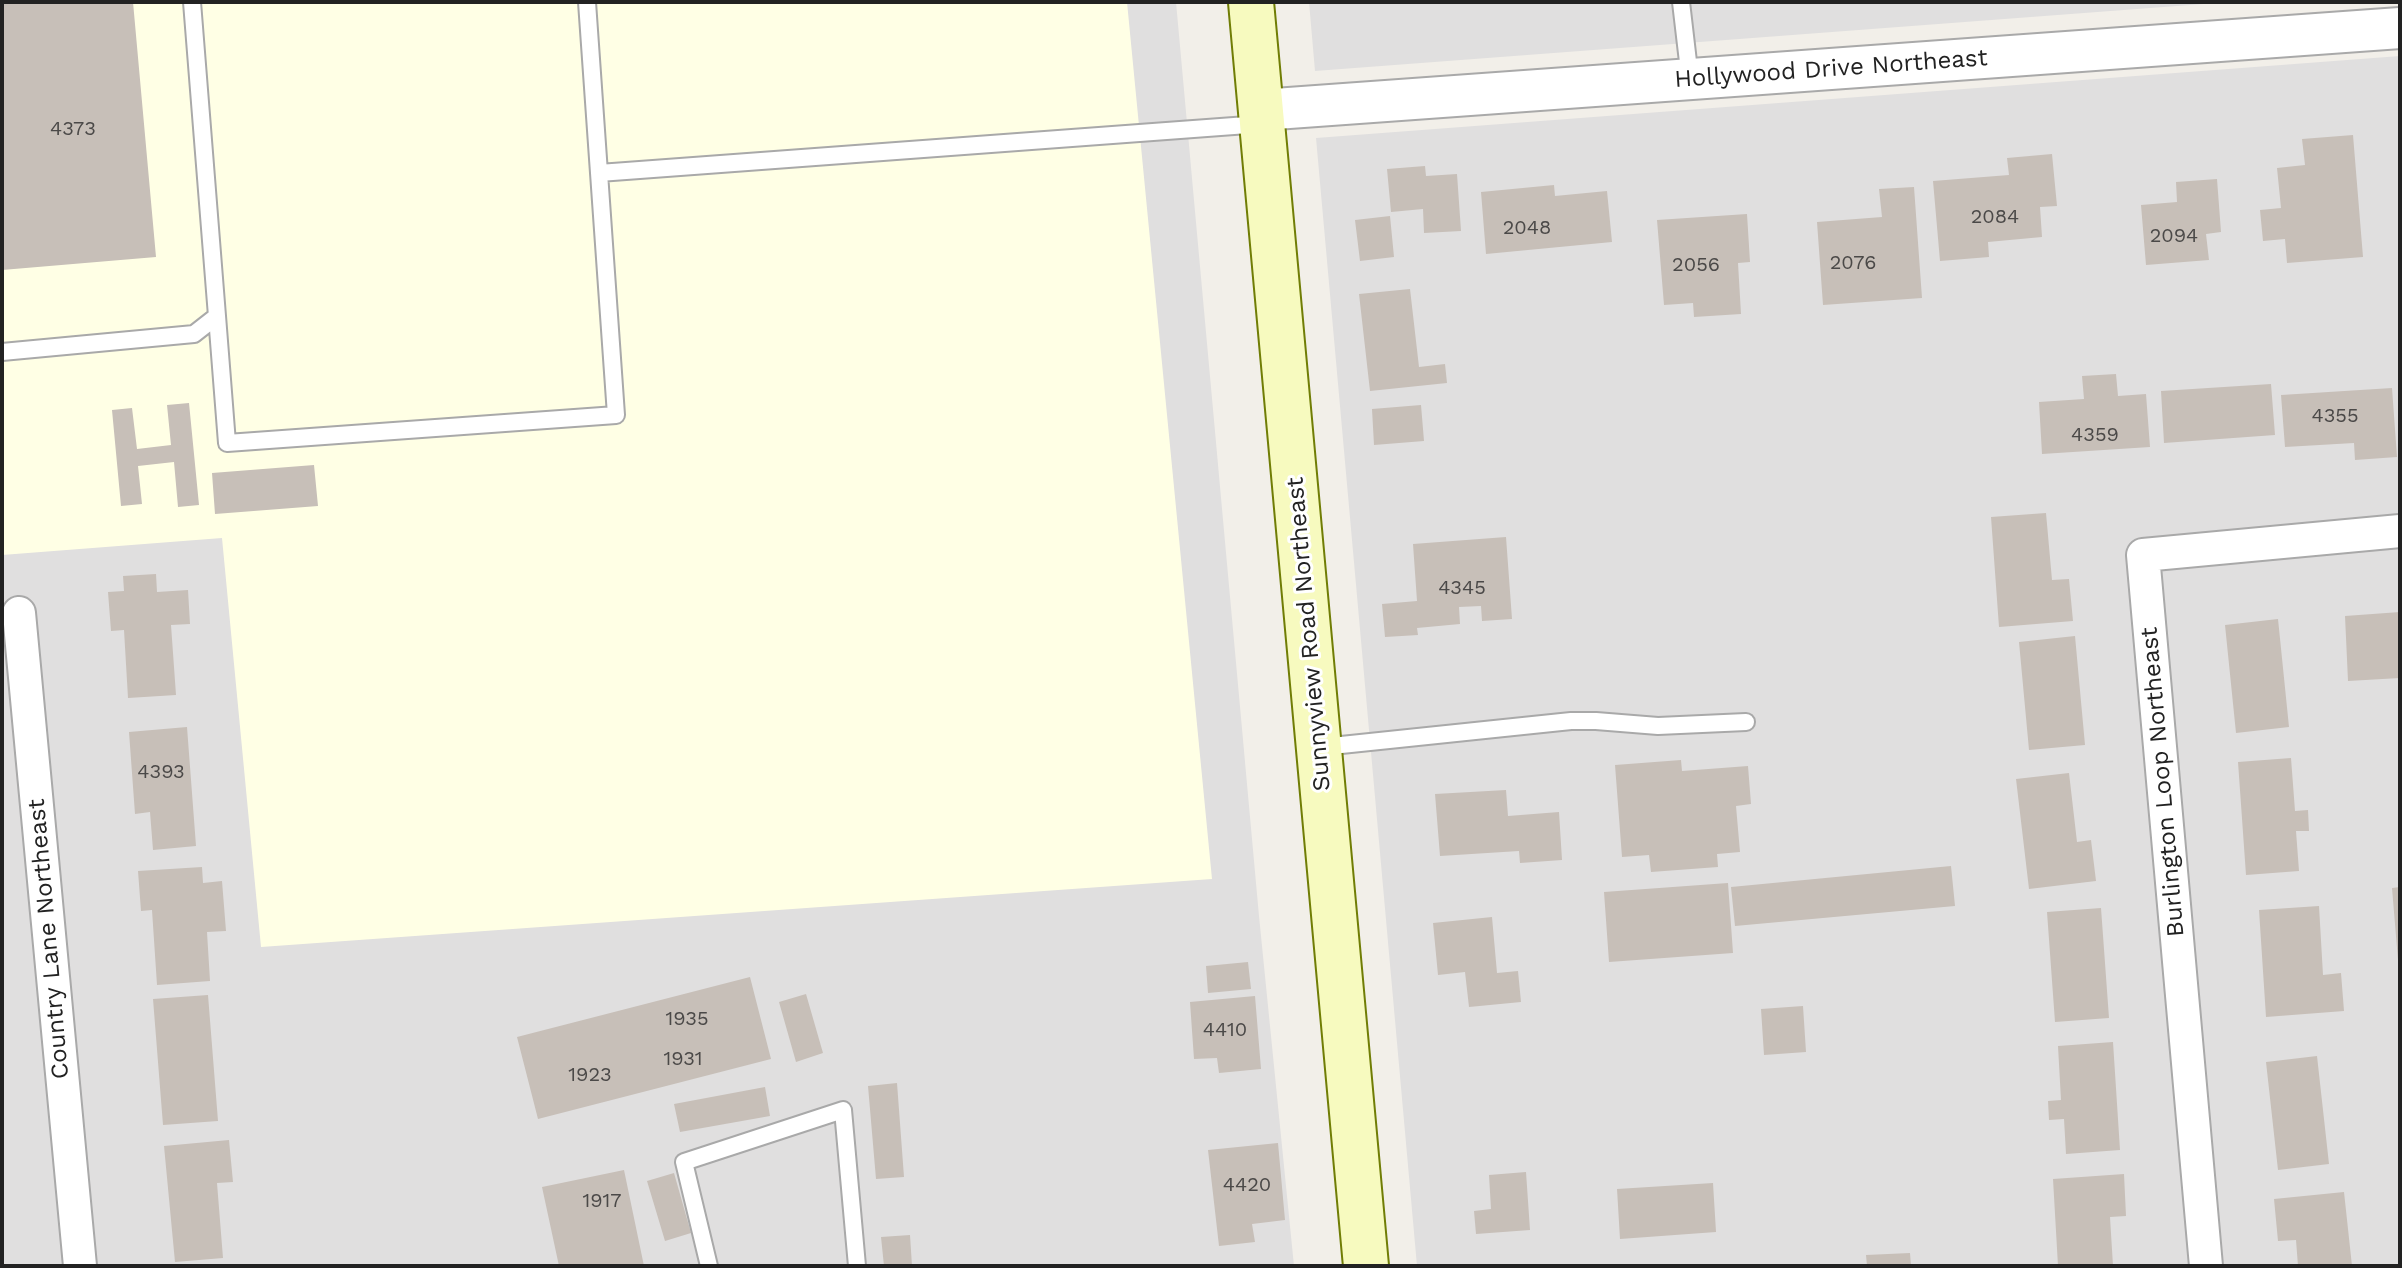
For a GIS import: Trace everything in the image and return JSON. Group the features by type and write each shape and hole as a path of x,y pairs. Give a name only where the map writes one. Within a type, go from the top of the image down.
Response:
{"main road":[{"name":"Sunnyview Road Northeast","path":"1251,2 1366,1266"}],"street":[{"name":"Hollywood Drive Northeast","path":"1262,117 1690,79 2400,28"},
{"name":"Burlington Loop Northeast","path":"2206,1266 2143,555 2400,531"},
{"name":"Country Lane Northeast","path":"19,613 80,1266"}],"lane":[{"path":"192,2 227,443 616,415 587,2"},
{"path":"1681,2 1690,79"},
{"path":"599,173 1262,117"},
{"path":"2,352 194,334 217,316"},
{"path":"1319,747 1571,721 1658,726 1746,722"},
{"path":"709,1266 684,1162 843,1110 857,1266"}],"shaded area":[{"path":"2,2 1176,2 1294,1266 2,1266"},
{"path":"2,2 1127,2 1212,879 261,947 222,538 2,555"},
{"path":"1309,2 2230,2 1315,71"},
{"path":"2400,56 2400,1266 1417,1266 1316,138"}],"building":[{"path":"2,2 133,2 156,257 2,270"},
{"path":"2353,135 2363,257 2287,263 2285,239 2263,241 2260,210 2281,208 2277,168 2305,165 2302,139"},
{"path":"2052,154 2057,206 2040,207 2042,237 1988,242 1989,257 1940,261 1933,181 2009,175 2007,158"},
{"path":"1425,166 1426,176 1457,174 1461,231 1424,233 1423,209 1391,212 1387,169"},
{"path":"2217,179 2221,232 2206,234 2209,260 2146,265 2141,205 2177,202 2176,182"},
{"path":"1554,185 1555,196 1607,191 1612,242 1486,254 1481,192"},
{"path":"1914,187 1922,298 1823,305 1817,222 1882,217 1879,189"},
{"path":"1747,214 1750,262 1738,263 1741,314 1694,317 1693,303 1664,305 1657,220"},
{"path":"1390,216 1394,257 1360,261 1355,220"},
{"path":"1410,289 1419,367 1445,364 1447,383 1370,391 1359,294"},
{"path":"2116,374 2118,396 2146,394 2150,447 2042,454 2039,402 2084,399 2082,376"},
{"path":"2271,384 2275,435 2164,443 2161,391"},
{"path":"2392,388 2397,457 2355,460 2354,443 2285,447 2281,395"},
{"path":"189,403 199,505 178,507 174,462 138,466 142,504 121,506 112,410 132,408 137,449 171,445 167,405"},
{"path":"1421,405 1424,441 1374,445 1372,409"},
{"path":"314,465 318,506 215,514 212,473"},
{"path":"2046,513 2052,580 2069,579 2073,621 1999,627 1991,517"},
{"path":"1506,537 1512,619 1482,621 1481,606 1459,607 1460,624 1417,628 1418,635 1385,637 1382,604 1417,601 1413,544"},
{"path":"156,574 157,592 188,590 190,624 171,625 176,695 128,698 124,630 111,631 108,592 124,591 123,576"},
{"path":"2400,612 2400,678 2348,681 2345,616"},
{"path":"2278,619 2289,727 2236,733 2225,625"},
{"path":"2075,636 2085,745 2029,750 2019,642"},
{"path":"187,727 196,846 153,850 150,812 135,814 129,732"},
{"path":"2291,758 2295,811 2308,810 2309,831 2296,831 2299,871 2246,875 2238,762"},
{"path":"1681,760 1682,771 1748,766 1751,804 1736,806 1740,852 1717,854 1718,867 1651,872 1649,855 1622,857 1615,765"},
{"path":"2069,773 2077,842 2091,840 2096,881 2029,889 2016,779"},
{"path":"1506,790 1508,816 1559,812 1562,860 1520,863 1519,851 1440,856 1435,794"},
{"path":"1951,866 1955,906 1735,926 1731,887"},
{"path":"202,867 203,883 222,881 226,931 207,932 210,981 157,985 152,910 141,911 138,871"},
{"path":"1728,883 1733,953 1609,962 1604,892"},
{"path":"2400,887 2400,959 2398,960 2392,888"},
{"path":"2319,906 2323,975 2341,973 2344,1011 2266,1017 2259,910"},
{"path":"2101,908 2109,1018 2055,1022 2047,912"},
{"path":"1492,917 1497,973 1518,971 1521,1002 1469,1007 1465,972 1438,975 1433,923"},
{"path":"1248,962 1251,989 1208,993 1206,966"},
{"path":"750,977 771,1059 538,1119 517,1037"},
{"path":"806,994 823,1053 796,1062 779,1002"},
{"path":"208,995 218,1121 163,1125 153,999"},
{"path":"1255,996 1261,1069 1219,1073 1217,1058 1194,1059 1190,1002"},
{"path":"1803,1006 1806,1052 1764,1055 1761,1009"},
{"path":"2113,1042 2120,1150 2066,1154 2064,1119 2049,1120 2048,1101 2061,1100 2058,1046"},
{"path":"2317,1056 2329,1164 2278,1170 2266,1062"},
{"path":"897,1083 904,1177 876,1179 868,1086"},
{"path":"765,1087 770,1116 680,1132 674,1104"},
{"path":"229,1140 233,1182 217,1183 223,1258 175,1262 164,1146"},
{"path":"1278,1143 1285,1220 1252,1224 1255,1242 1219,1246 1208,1150"},
{"path":"624,1170 644,1266 559,1266 542,1187"},
{"path":"1526,1172 1530,1230 1476,1234 1474,1211 1491,1209 1489,1175"},
{"path":"674,1173 691,1233 665,1241 647,1181"},
{"path":"2124,1174 2126,1216 2110,1217 2113,1266 2058,1266 2053,1179"},
{"path":"1713,1183 1716,1232 1620,1239 1617,1189"},
{"path":"2344,1192 2352,1266 2298,1266 2296,1240 2278,1241 2274,1199"},
{"path":"910,1235 912,1266 884,1266 881,1237"},
{"path":"1910,1253 1911,1266 1867,1266 1866,1255"}]}
